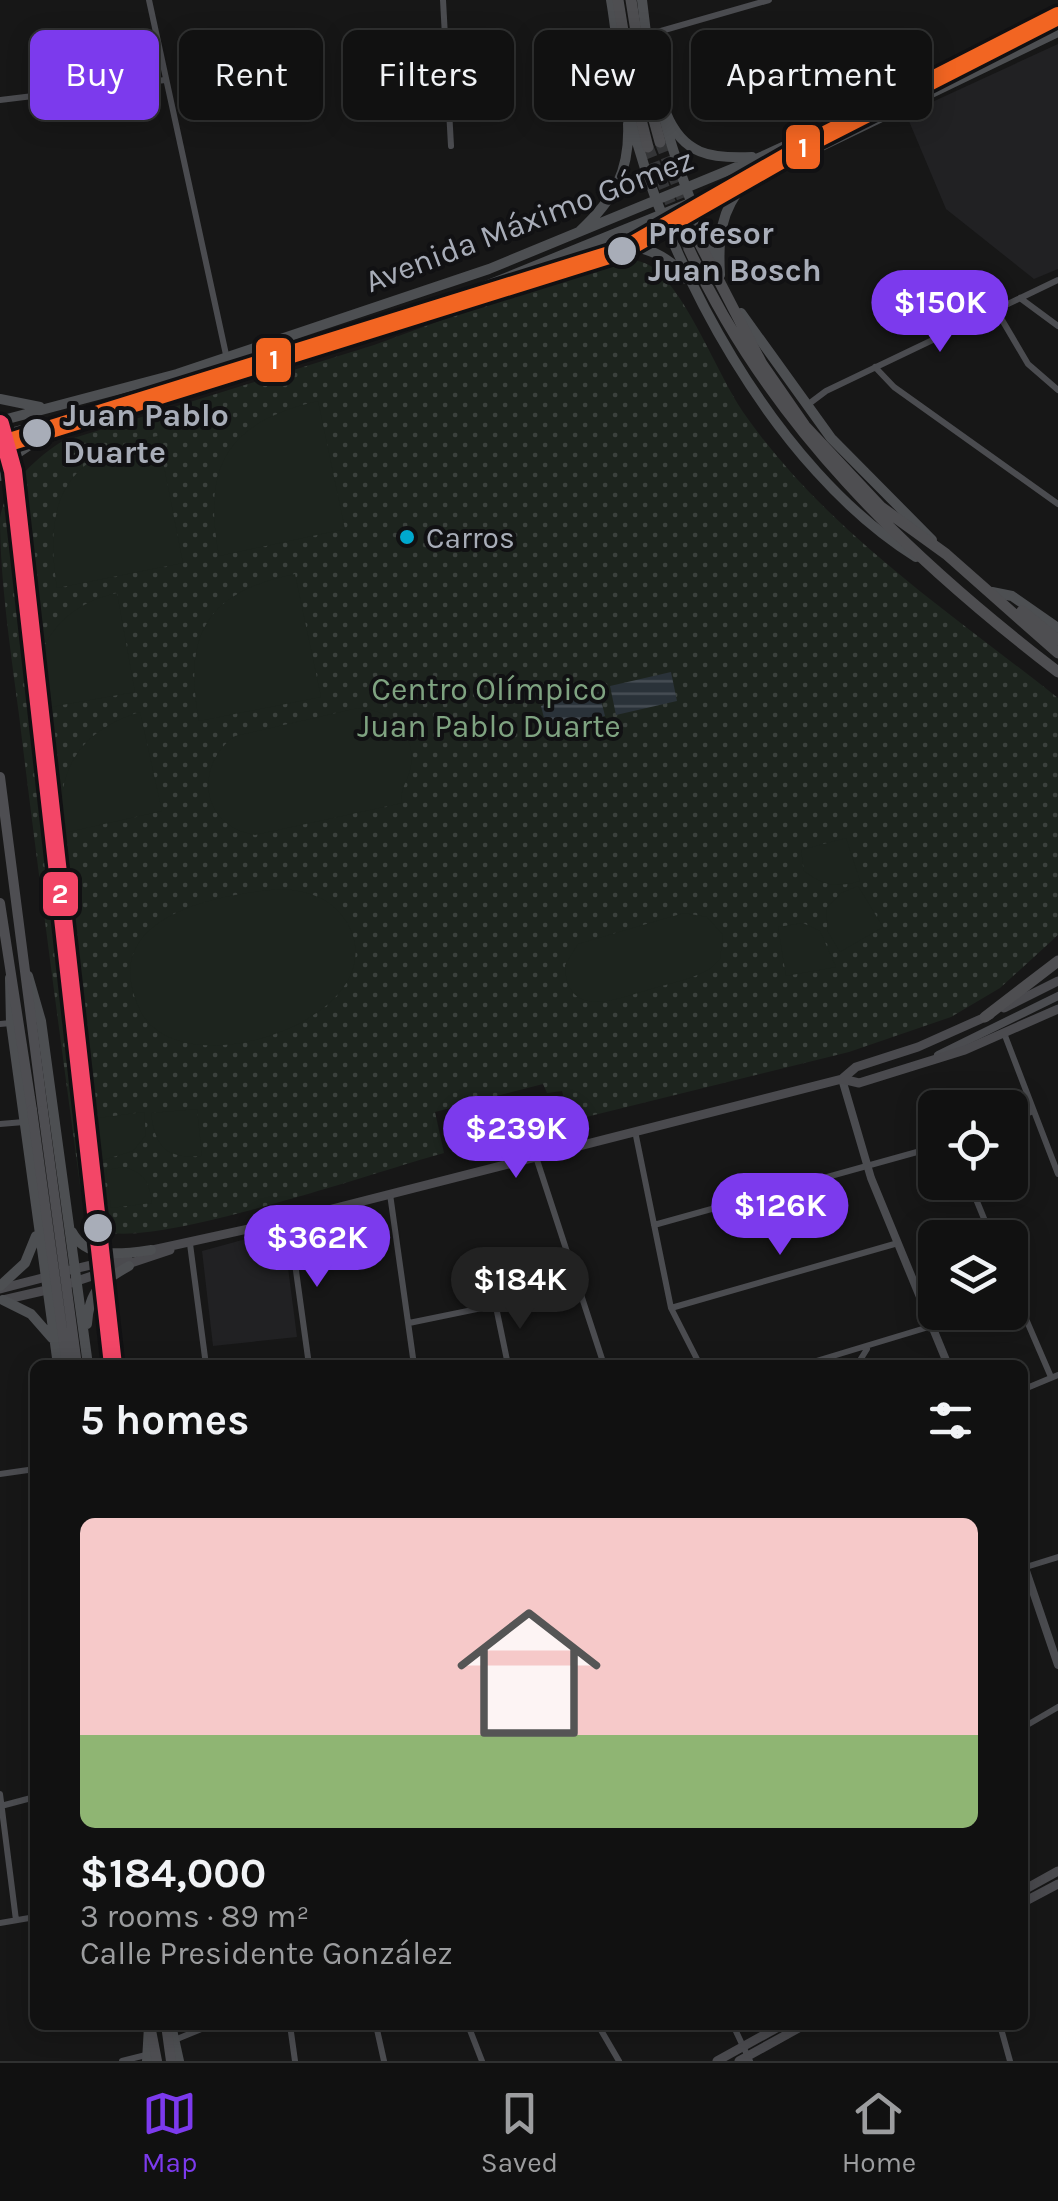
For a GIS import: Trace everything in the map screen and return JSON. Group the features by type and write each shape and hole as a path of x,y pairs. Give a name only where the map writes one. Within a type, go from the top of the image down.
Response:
{"highway":[{"path":"615,0 631,80 654,144 630,0"},
{"path":"1058,640 881,507 805,426 762,364 695,246 738,343 793,424 844,482 930,566 1058,672"},
{"path":"997,594 1058,653"},
{"path":"0,777 26,971 63,1360"},
{"path":"1,911 4,963 38,1111 84,1360"},
{"path":"985,1017 1058,961"},
{"path":"151,2030 157,2061"},
{"path":"169,2030 171,2061"}],"main road":[{"path":"615,0 619,30"},
{"path":"642,0 645,30"},
{"name":"Avenida Máximo Gómez","path":"0,421 225,356 573,236 763,156 1058,20"},
{"name":"Avenida Máximo Gómez","path":"0,436 230,373 456,298 749,179 1058,32"},
{"path":"573,236 618,188 629,146 628,120"},
{"path":"632,120 663,214 728,348 800,452 886,538 930,566"},
{"path":"664,120 684,190 720,275 754,336 806,407 946,554"},
{"path":"668,120 673,131 700,154 720,159 763,156"},
{"path":"720,275 720,230 729,205 749,179"},
{"path":"579,249 620,244 658,254 680,270 707,308"},
{"path":"0,399 34,407 62,406"},
{"path":"0,476 19,452 66,420"},
{"path":"997,594 1012,596 1058,628"},
{"path":"26,971 41,1021 84,1360"},
{"path":"10,978 6,1024 25,1122 44,1278 61,1360"},
{"path":"842,1080 856,1067 985,1017 1058,981"},
{"path":"1,1294 75,1268 289,1220 842,1080 859,1083 1004,1033 1058,1009"},
{"path":"34,1188 41,1198 48,1244 60,1250 67,1243 60,1196 63,1182"},
{"path":"1,1294 29,1256 36,1240 38,1216"},
{"path":"68,1224 80,1245 91,1250 152,1250"},
{"path":"1,1294 46,1290 185,1245"},
{"path":"84,1360 93,1293 106,1278 129,1266"},
{"path":"1,1294 31,1314 55,1342"},
{"path":"62,1360 57,1315 68,1308 76,1318 84,1360"},
{"path":"1028,1887 1058,1871"},
{"path":"1028,1901 1058,1884"},
{"path":"146,2058 149,2030"},
{"path":"172,2030 180,2061"},
{"path":"745,2056 776,2030"},
{"path":"718,2061 745,2056 794,2030"}],"street":[{"path":"149,0 230,373"},
{"path":"443,0 451,146"},
{"path":"666,30 769,0"},
{"path":"0,100 165,80"},
{"path":"806,407 816,396 875,366 1058,280"},
{"path":"1019,297 1058,326"},
{"path":"995,308 1028,364 1058,390"},
{"path":"875,366 894,387 1058,504"},
{"path":"934,1058 1058,996"},
{"path":"1004,1033 1031,1112 1058,1174"},
{"path":"842,1080 868,1169 918,1292"},
{"path":"0,1124 25,1122"},
{"path":"635,1131 671,1308 697,1360"},
{"path":"654,1226 918,1153"},
{"path":"536,1156 602,1360"},
{"path":"390,1193 413,1360"},
{"path":"289,1220 309,1360"},
{"path":"671,1308 898,1244"},
{"path":"185,1245 205,1360"},
{"path":"409,1323 579,1288"},
{"path":"496,1307 507,1360"},
{"path":"1028,1320 1054,1376 1028,1387"},
{"path":"820,1360 920,1330"},
{"path":"934,1330 946,1360"},
{"path":"860,1360 868,1347"},
{"path":"0,1474 30,1470"},
{"path":"1028,1562 1058,1557"},
{"path":"1028,1575 1058,1664"},
{"path":"1028,1724 1058,1707"},
{"path":"0,1794 16,1920"},
{"path":"1,1806 30,1798"},
{"path":"0,1923 30,1918"},
{"path":"177,2039 199,2030"},
{"path":"291,2030 295,2061"},
{"path":"377,2030 384,2061"},
{"path":"470,2030 482,2061"},
{"path":"601,2030 619,2061"},
{"path":"735,2030 745,2056"},
{"path":"1001,2030 1010,2061"},
{"path":"122,2061 146,2058"}],"shaded area":[{"path":"1058,44 1058,269 1034,279 946,209 909,120 932,120 932,102"},
{"path":"671,672 677,701 616,715 610,686"},
{"path":"599,692 605,716 547,730 541,706"},
{"path":"283,1229 297,1337 213,1346 202,1251"}],"green space":[{"name":"Centro Olímpico Juan Pablo Duarte","path":"612,258 645,263 667,281 743,412 811,494 931,600 1058,698 1058,935 1000,988 951,1017 849,1052 570,1121 562,1091 547,1093 543,1084 435,1112 444,1153 217,1219 130,1234 97,1228 89,1218 80,1185 4,592 0,518 8,495 32,464 61,442 374,345"},
{"path":"318,401 345,529 219,556 214,497 228,453 262,421"},
{"path":"158,436 183,563 57,588 54,529 68,485 82,468 101,455"},
{"path":"295,574 321,697 199,721 195,664 208,622 240,592"},
{"path":"117,593 135,692 34,710 36,669 52,634 79,608"},
{"path":"358,708 380,713 398,724 409,742 411,765 402,803 255,835 223,820 209,793 209,778 213,762 235,736"},
{"path":"140,712 162,811 64,833 63,791 75,756 101,730"},
{"path":"846,838 860,881 830,884 804,871 801,850"},
{"path":"858,886 883,927 840,952 828,932 826,909 841,893"},
{"path":"282,889 318,897 346,921 355,956 344,987 317,1013 280,1032 238,1043 197,1044 163,1034 140,1010 131,978 134,952 148,932 170,916 197,905"},
{"path":"684,913 707,917 723,935 720,959 711,968 609,1001 584,1000 574,994 565,965 578,944"},
{"path":"803,923 820,931 836,967 786,976 778,927"},
{"path":"197,1109 202,1156 180,1155 165,1149 156,1135 151,1113"},
{"path":"144,1112 146,1135 133,1151 103,1160 98,1118"},
{"path":"124,1167 145,1179 152,1203 111,1208 106,1170"}],"tunnel":[{"path":"660,142 700,244"},
{"path":"648,147 689,249"}],"transit line":[{"name":"1","path":"0,445 622,251 821,137 1058,16"},
{"name":"2","path":"0,424 13,471 112,1360"}],"place":[{"name":"Profesor Juan Bosch","path":"622,251"},
{"name":"Juan Pablo Duarte","path":"37,433"},
{"name":"Carros","path":"407,537"}]}
